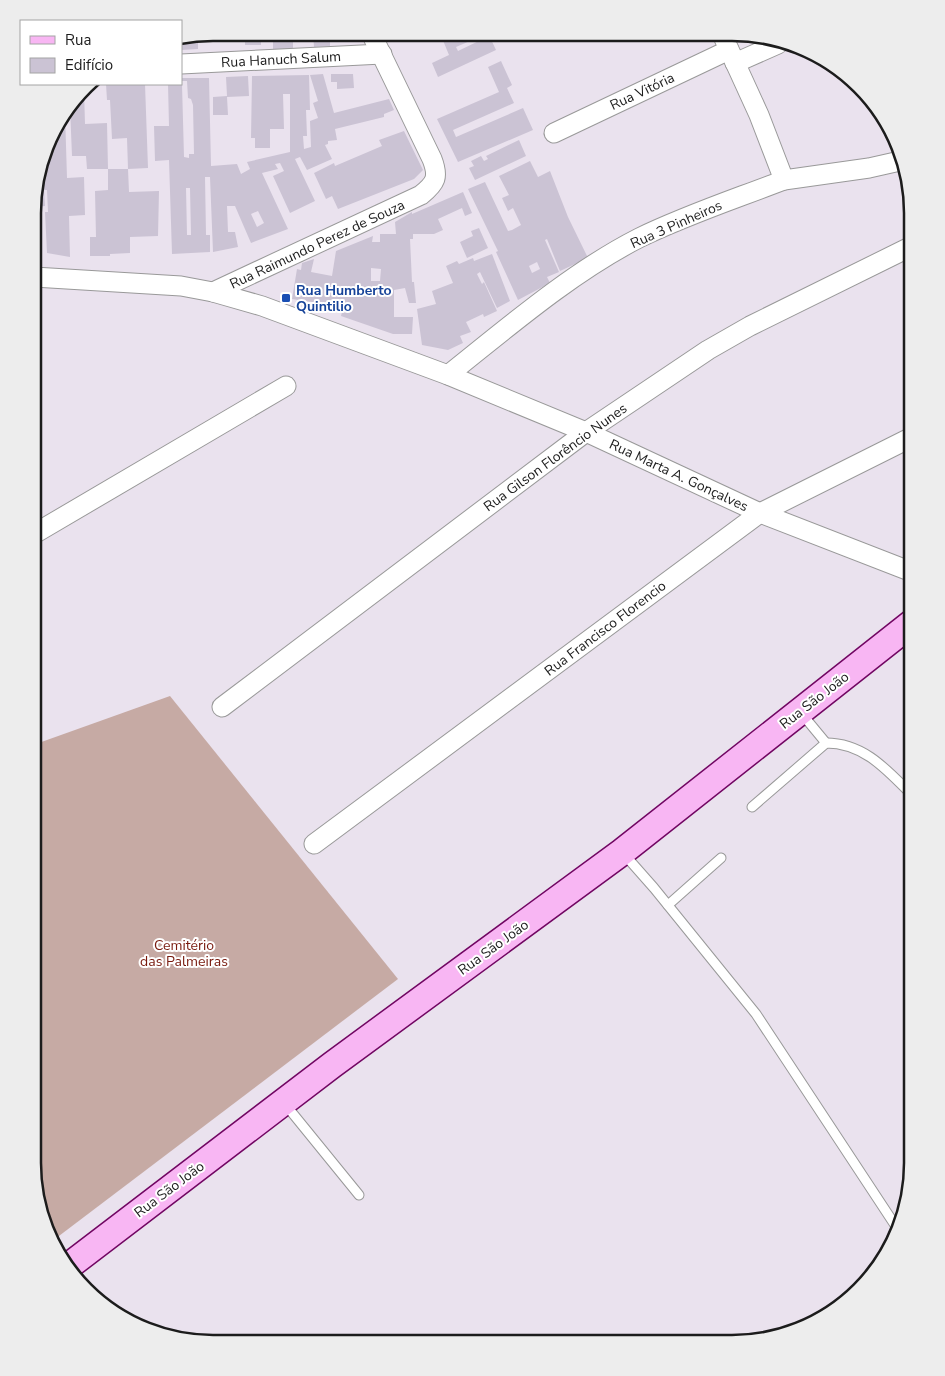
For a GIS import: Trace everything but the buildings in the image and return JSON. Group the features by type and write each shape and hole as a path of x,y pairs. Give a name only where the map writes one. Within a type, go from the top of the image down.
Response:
{"street":[{"path":"376,41 382,54"},
{"name":"Rua Vitória","path":"554,132 729,49 766,45"},
{"path":"729,49 759,115 784,180"},
{"name":"Rua Hanuch Salum","path":"182,64 382,54"},
{"name":"Rua Raimundo Perez de Souza","path":"213,292 421,195 435,180 436,170 382,54"},
{"name":"Rua 3 Pinheiros","path":"448,375 539,304 597,263 639,238 722,203 784,180 896,163"},
{"name":"Rua Gilson Florêncio Nunes","path":"222,707 586,432 708,350 750,326 904,252"},
{"path":"41,277 181,286 213,292 262,306 448,375"},
{"name":"Rua Marta A. Gonçalves","path":"448,375 586,432 760,513 904,569"},
{"path":"41,530 286,386"},
{"name":"Rua Francisco Florencio","path":"314,844 760,513 904,441"},
{"name":"Rua São João","path":"73,1262 283,1102 622,852 904,630"}],"lane":[{"path":"800,711 826,743 852,746 868,755 903,787"},
{"path":"752,807 826,743"},
{"path":"622,852 668,905 756,1014 893,1222"},
{"path":"668,905 721,858"},
{"path":"283,1102 360,1195"}],"green space":[{"name":"Cemitério das Palmeiras","path":"170,696 398,979 58,1237 50,1218 41,1162 41,742"}],"place":[{"name":"Rua Humberto Quintilio","path":"286,298"}]}
